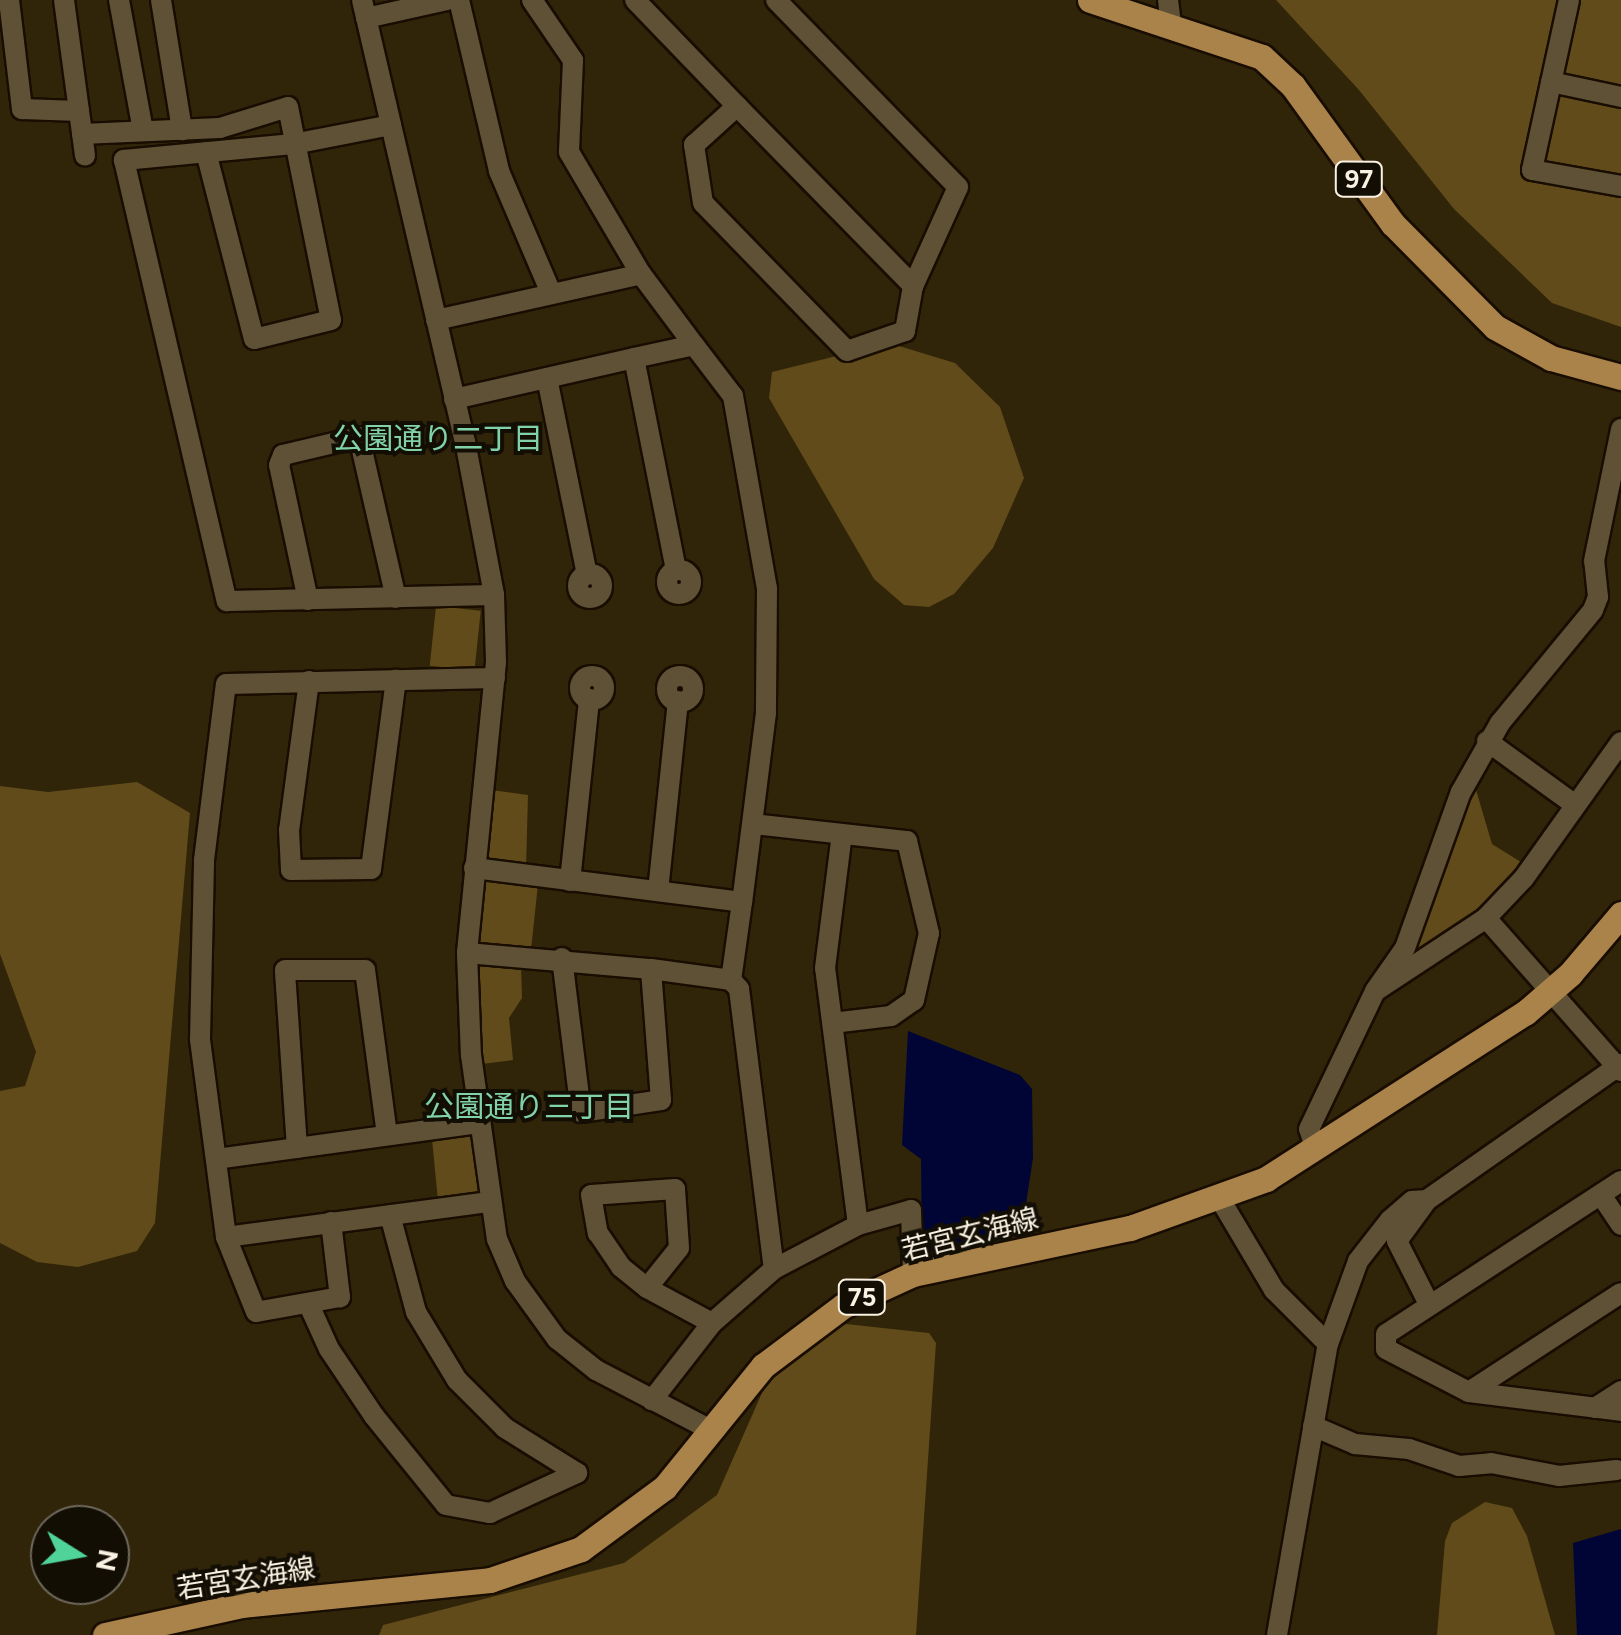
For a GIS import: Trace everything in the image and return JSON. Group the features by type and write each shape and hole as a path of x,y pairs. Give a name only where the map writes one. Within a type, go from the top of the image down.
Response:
{"main road":[{"name":"97","path":"1090,0 1169,12 1247,48 1278,69 1393,224 1496,327 1551,358 1621,378"},
{"name":"若宮玄海線","path":"105,1635 241,1605 521,1574 581,1549 665,1487 738,1393 800,1333 913,1274 1130,1228 1220,1199 1316,1150 1552,992 1621,914"}],"street":[{"path":"9,0 22,108 78,110"},
{"path":"64,0 84,156"},
{"path":"119,0 143,131"},
{"path":"161,0 182,130"},
{"path":"447,0 364,9 454,399 494,595 495,678 467,954 490,1202 505,1260 541,1321 596,1370 711,1430"},
{"path":"459,0 499,171 550,293"},
{"path":"532,0 573,60 569,152 641,274 733,396 761,528 769,632 754,824 731,980"},
{"path":"635,0 914,286"},
{"path":"737,106 694,145 703,203 847,351 905,331 914,286 958,188 776,0"},
{"path":"1569,0 1532,170 1621,186"},
{"path":"1552,82 1621,97"},
{"path":"82,134 220,128 288,107 331,320 254,339 206,152"},
{"path":"391,125 293,144 124,160 227,601 494,595"},
{"path":"436,320 641,274"},
{"path":"454,399 694,345"},
{"path":"634,358 676,570"},
{"path":"548,378 587,575"},
{"path":"1316,1150 1309,1129 1375,991 1405,948 1461,792 1487,741 1593,610 1598,596 1594,562 1621,430"},
{"path":"308,600 278,465 282,456 359,437 396,598"},
{"path":"331,1222 340,1297 256,1312 226,1237 200,1039 200,919 226,684 495,678"},
{"path":"309,681 291,870 371,869 396,680"},
{"path":"570,880 589,699"},
{"path":"658,891 678,702"},
{"path":"1487,741 1574,804"},
{"path":"1375,991 1401,980 1486,918 1524,878 1621,742"},
{"path":"754,824 908,842 929,953 914,1000 902,1012 832,1023"},
{"path":"842,834 825,968 858,1225"},
{"path":"474,868 742,902"},
{"path":"1430,1304 1396,1241 1427,1200 1620,1067 1486,918"},
{"path":"467,954 562,958 731,980 739,989 774,1269"},
{"path":"562,958 580,1112 661,1100 651,970"},
{"path":"297,1148 285,970 365,970 387,1136"},
{"path":"216,1158 480,1123"},
{"path":"1621,1181 1386,1334 1386,1349 1469,1392 1621,1411"},
{"path":"647,1288 679,1248 675,1189 591,1195 598,1232 621,1267 647,1288 712,1323"},
{"path":"1602,1196 1621,1226"},
{"path":"1220,1199 1274,1290 1328,1344"},
{"path":"1276,1635 1328,1344 1358,1260 1390,1220 1412,1201 1427,1200"},
{"path":"226,1237 490,1202"},
{"path":"652,1400 712,1323 774,1269 858,1225 911,1210 913,1274"},
{"path":"308,1305 374,1416 446,1505 490,1514 577,1473 505,1428 457,1380 416,1312 390,1215"},
{"path":"1469,1392 1621,1292"},
{"path":"1596,1408 1621,1390"},
{"path":"1313,1426 1355,1444 1409,1450 1460,1466 1491,1463 1558,1476 1616,1470"}],"shaded area":[{"path":"1276,0 1621,0 1621,327 1552,303 1454,209 1359,90"},
{"path":"889,343 955,363 1000,407 1024,478 993,548 954,594 929,607 904,605 874,579 769,398 772,372"},
{"path":"436,606 481,611 474,670 430,666"},
{"path":"137,782 190,813 155,1223 137,1251 78,1267 37,1262 0,1243 0,1091 25,1086 36,1052 0,954 0,786 48,792"},
{"path":"1474,783 1492,844 1527,866 1475,920 1426,952 1411,950"},
{"path":"491,790 528,795 526,869 484,857"},
{"path":"487,878 538,884 531,950 482,949 476,943 480,884"},
{"path":"484,962 521,964 522,998 509,1018 513,1060 482,1064 476,1015 477,967"},
{"path":"908,1031 1020,1075 1032,1089 1033,1158 1022,1230 922,1253 921,1159 902,1145"},
{"path":"466,1133 475,1141 482,1188 476,1198 438,1201 432,1139"},
{"path":"846,1324 929,1333 936,1343 916,1635 379,1635 383,1625 624,1563 717,1495 769,1377 812,1336"},
{"path":"1485,1502 1512,1508 1527,1536 1555,1635 1437,1635 1445,1541 1452,1523"},
{"path":"1621,1529 1621,1635 1577,1635 1573,1543"}],"district":[{"name":"公園通り二丁目","path":"438,439"},
{"name":"公園通り三丁目","path":"529,1107"}]}
